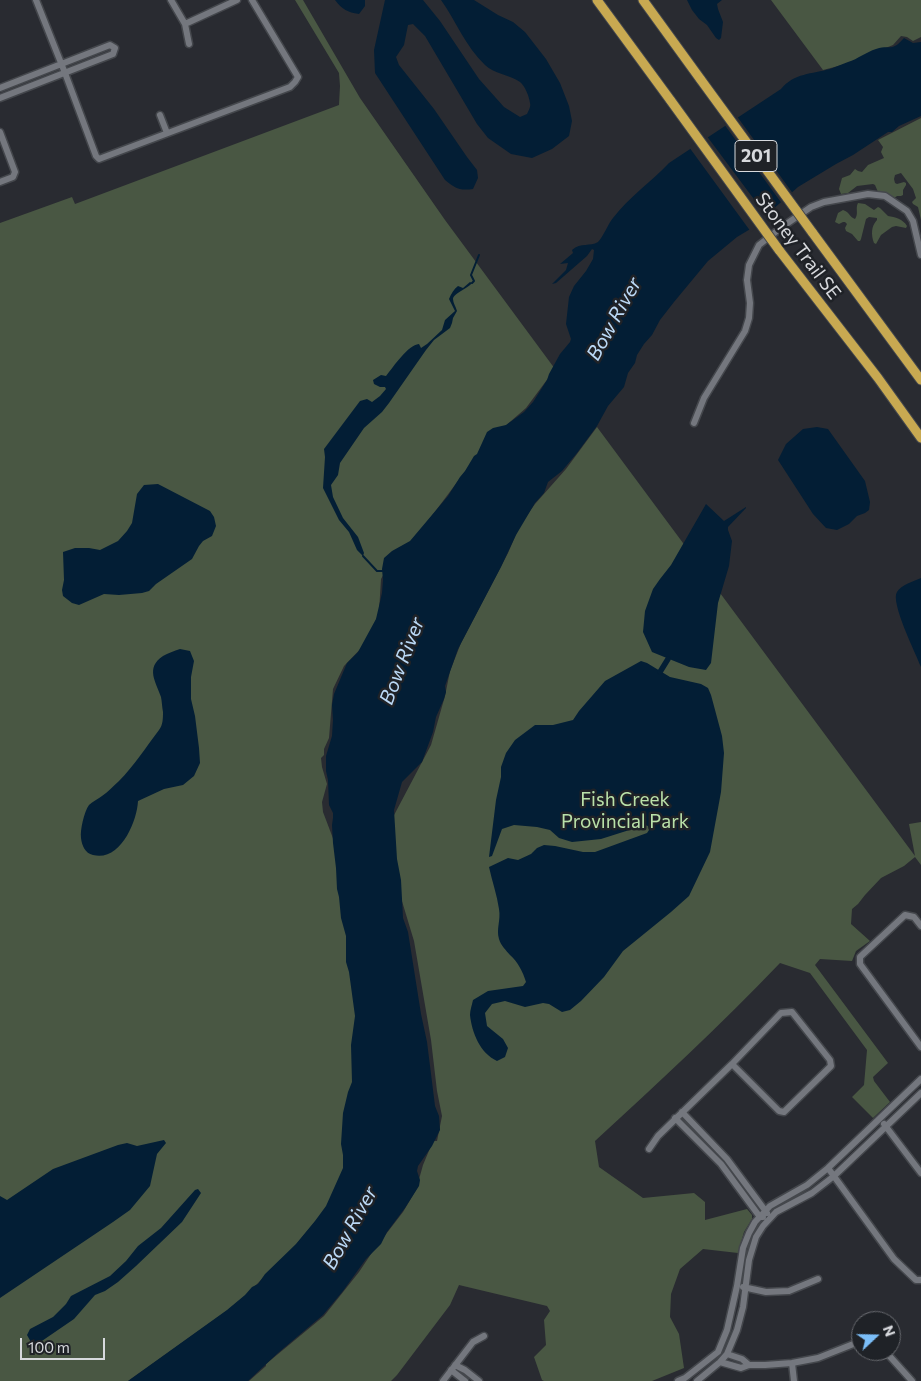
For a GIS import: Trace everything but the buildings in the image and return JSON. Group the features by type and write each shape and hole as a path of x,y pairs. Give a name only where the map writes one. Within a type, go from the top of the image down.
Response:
{"highway":[{"name":"Stoney Trail SE","path":"597,0 779,250 878,378 921,438"},
{"name":"Stoney Trail SE","path":"643,0 921,380"}],"street":[{"path":"36,0 62,63 96,156 99,159 290,87 295,82 298,76 252,0"},
{"path":"170,0 185,24 189,44"},
{"path":"185,24 237,0"},
{"path":"0,88 110,45 115,48 113,54 0,98"},
{"path":"160,115 167,132"},
{"path":"0,132 15,172 14,177 0,182"},
{"path":"694,423 704,398 745,331 749,318 750,303 747,280 749,265 754,253 759,245 782,227 811,206 824,202 868,194 885,196 907,210 912,221 921,255"},
{"path":"921,926 914,917 905,915 860,957 860,964 918,1037 921,1047"},
{"path":"649,1149 658,1136 781,1013 792,1012 830,1060 831,1066 784,1112 779,1111 732,1064"},
{"path":"678,1381 685,1378 718,1352 727,1330 743,1248 755,1222 770,1206 807,1185 828,1168 921,1079"},
{"path":"697,1381 720,1362 726,1354 737,1330 743,1307 749,1260 756,1237 770,1218 776,1212 812,1193 834,1176 921,1093"},
{"path":"679,1115 727,1159 770,1218"},
{"path":"679,1115 721,1164 760,1217 770,1218"},
{"path":"880,1118 921,1173"},
{"path":"721,1164 727,1159"},
{"path":"828,1168 894,1259 916,1280 921,1280"},
{"path":"737,1286 766,1292 789,1291 818,1278"},
{"path":"442,1381 473,1342 484,1336"},
{"path":"720,1362 741,1368 749,1365 765,1366 792,1363 818,1358 851,1345"},
{"path":"726,1354 742,1359 749,1365"},
{"path":"894,1361 912,1381"},
{"path":"792,1363 794,1381"},
{"path":"453,1368 465,1381"},
{"path":"453,1368 465,1370 479,1381"}],"green space":[{"path":"295,0 303,0 360,98 445,220 555,369 526,408 488,441 416,537 390,563 381,579 379,612 369,640 344,666 333,689 329,738 324,749 324,755 321,758 327,784 322,802 323,812 334,841 357,1008 355,1147 329,1205 293,1248 245,1296 128,1381 0,1381 0,223 72,197 75,204 339,105 339,73"},
{"path":"771,0 921,0 921,37 913,41 901,36 893,45 846,64 823,70"},
{"path":"921,118 921,220 918,207 912,202 916,198 913,189 901,173 895,175 894,179 897,184 906,183 903,195 893,199 878,192 873,184 857,186 848,193 841,194 839,189 842,178 850,175 855,169 862,172 868,165 884,158 881,152 883,147 878,140"},
{"path":"858,203 865,204 874,210 878,207 888,216 901,220 907,226 906,228 892,227 881,235 876,244 873,240 872,231 877,218 869,217 866,219 861,239 858,241 852,234 846,231 847,224 845,222 839,224 835,222 838,213 843,210 855,219"},
{"name":"Fish Creek Provincial Park","path":"597,427 915,856 909,824 921,822 921,865 915,857 904,866 881,878 852,909 851,924 870,941 856,951 852,961 820,959 815,965 888,1063 873,1077 890,1102 873,1118 852,1097 864,1085 867,1050 810,973 780,963 666,1076 595,1141 599,1167 643,1198 694,1193 705,1202 705,1220 747,1209 752,1215 752,1219 744,1232 738,1253 703,1249 680,1269 671,1294 670,1317 679,1334 684,1368 652,1381 544,1381 534,1357 546,1345 544,1320 550,1311 547,1306 459,1285 450,1305 391,1381 249,1381 266,1364 324,1316 359,1272 403,1212 416,1190 423,1165 433,1141 437,1141 442,1116 414,941 392,868 392,819 431,745 450,671 461,643 508,553 520,525 535,504 566,469"}],"water":[{"path":"335,0 365,0 365,6 359,14 346,10"},
{"path":"385,0 423,0 440,21 479,79 504,107 520,117 527,114 530,105 524,86 520,82 489,68 478,58 466,42 441,0 474,0 513,22 525,32 546,59 560,83 569,106 572,121 569,136 552,149 532,158 511,154 488,138 477,124 425,36 413,24 408,25 404,45 396,57 399,65 434,109 477,170 478,178 473,189 464,190 448,183 375,73 374,50"},
{"path":"687,0 722,0 717,4 723,22 721,38 719,40 707,25 699,19"},
{"name":"Bow River","path":"904,38 913,43 921,42 921,116 899,126 892,132 888,132 798,187 752,228 737,237 708,261 660,320 652,335 637,355 635,363 628,373 624,387 608,406 597,426 562,471 548,482 544,493 535,503 516,535 458,649 445,686 444,699 436,717 433,732 422,762 402,782 394,810 403,918 408,932 440,1130 432,1146 418,1166 419,1186 387,1232 381,1244 366,1259 323,1315 248,1381 128,1381 227,1310 252,1287 258,1284 265,1274 296,1244 326,1206 343,1168 341,1144 343,1113 352,1082 351,1045 355,1016 346,962 346,936 341,918 337,889 332,825 333,813 329,805 326,756 332,736 334,694 347,663 358,652 376,619 382,593 384,558 410,541 448,496 477,454 487,432 493,428 506,425 524,412 547,380 560,354 571,339 566,324 569,297 574,286 593,259 594,250 592,249 587,256 556,283 552,284 566,270 568,263 560,264 573,253 572,250 579,246 598,242 619,210 669,163 792,80 852,61 876,49 893,47"},
{"path":"470,282 472,283 453,299 457,311 450,328 434,340 382,412 364,428 340,463 338,475 331,485 333,497 343,518 358,537 364,553 363,556 357,550 349,532 339,520 323,488 324,449 360,401 367,399 372,402 386,389 374,384 373,380 381,375 386,376 410,348 419,344 421,348 442,330 445,320 455,311 449,299 452,293 458,286 463,288"},
{"path":"817,427 828,429 865,481 870,502 869,510 837,530 826,528 813,514 778,460 786,444 803,429"},
{"path":"158,484 210,511 216,526 212,536 203,541 192,559 149,591 119,595 104,594 79,605 72,603 63,596 63,552 75,548 100,550 118,541 132,523 137,494 144,485"},
{"path":"706,504 724,521 746,508 728,527 732,541 729,566 718,603 711,663 706,670 689,667 652,652 643,632 645,611 653,589 671,565"},
{"path":"921,578 921,667 900,617 896,598 897,592 901,587"},
{"path":"180,649 190,651 194,661 191,677 191,699 195,716 200,763 194,776 183,785 164,789 138,801 137,810 130,829 119,847 103,856 90,854 84,849 81,838 81,830 87,808 106,793 135,763 160,728 163,721 163,712 161,697 153,675 154,665 163,656"},
{"path":"641,661 670,677 701,684 708,688 711,695 722,736 724,753 721,792 710,852 689,896 623,951 604,977 570,1010 562,1012 549,1004 543,1003 525,1007 505,1001 492,1004 485,1013 487,1026 503,1039 508,1048 505,1057 497,1061 486,1053 475,1035 470,1015 473,1000 488,991 523,986 526,982 518,964 499,939 499,909 489,867 508,858 518,860 544,845 583,852 595,852 647,833 649,830 648,826 645,825 601,839 572,842 559,838 550,830 514,825 502,829 492,856 489,857 501,767 506,753 515,740 535,725 553,725 573,720 605,681"},
{"path":"164,1140 166,1143 157,1154 150,1186 130,1210 0,1298 0,1196 7,1200 53,1169 118,1145 127,1143 137,1146"},
{"path":"198,1189 201,1193 182,1222 136,1266 118,1282 95,1295 74,1319 36,1345 32,1344 27,1335 30,1329 53,1317 71,1296 110,1276 138,1246 161,1228"}],"pier":[{"path":"736,115 794,195 783,205 724,124"},
{"path":"706,135 768,218 751,232 689,147"}],"waterway":[{"path":"472,283 474,281 471,275 479,255"},
{"path":"363,556 377,571 384,571"},
{"path":"660,672 668,659"}]}
